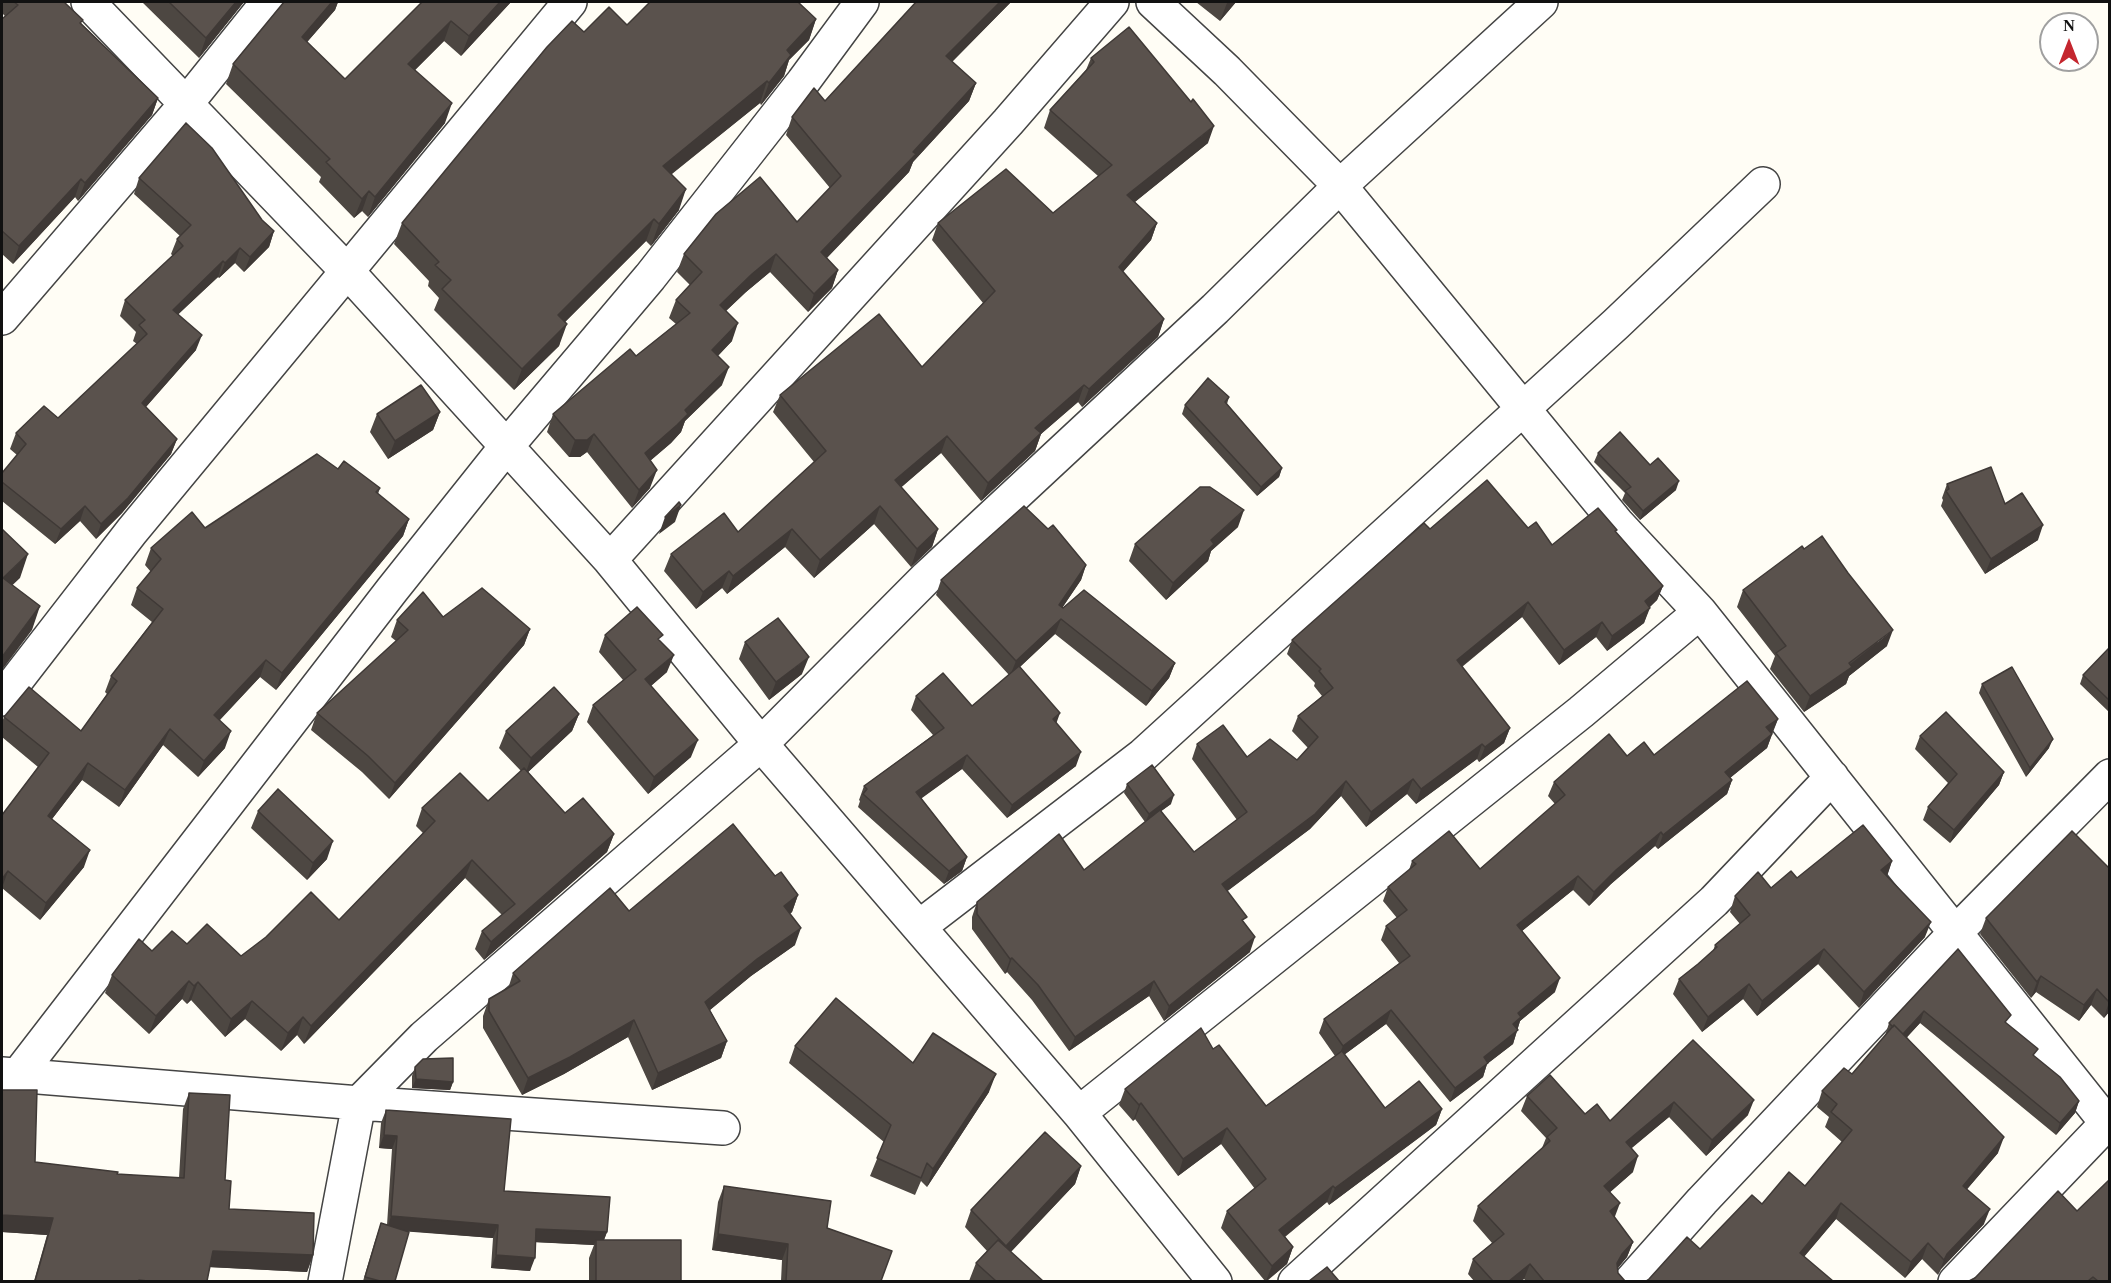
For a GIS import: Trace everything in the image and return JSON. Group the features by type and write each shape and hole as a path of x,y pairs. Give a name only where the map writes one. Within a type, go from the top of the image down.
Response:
{"street":[{"path":"88,2 348,272 610,560 761,744 1079,1113 1215,1281"},
{"path":"2,318 186,104 268,2"},
{"path":"2,699 132,531 570,2"},
{"path":"10,1075 506,447 650,277 804,82 862,2"},
{"path":"610,560 1000,131 1112,2"},
{"path":"1154,2 1227,71 1340,186 1617,523 1700,612 2108,1123 1954,1281"},
{"path":"325,1281 359,1103 424,1037 761,744 927,577 1215,309 1340,186 1541,2"},
{"path":"919,927 1143,755 1616,324 1762,184"},
{"path":"1079,1113 1581,712 1700,612"},
{"path":"1630,1281 1702,1201 1955,933 2109,776"},
{"path":"1295,1281 1714,901 1832,777"},
{"path":"10,1075 359,1103 723,1128"}],"building":[{"path":"14,2 64,2 83,20 80,23 158,98 85,183 81,179 19,246 2,231 2,19 18,5"},
{"path":"169,2 236,2 206,38"},
{"path":"284,2 332,2 302,37 345,79 422,2 500,2 469,36 451,21 408,64 452,103 375,197 369,191 362,199 326,162 330,159 233,64"},
{"path":"650,2 798,2 816,19 787,50 791,55 769,83 767,81 663,166 686,189 659,224 654,219 558,315 567,324 522,369 442,289 451,280 435,265 439,262 402,223 547,47 572,21 584,32 609,7 627,25"},
{"path":"916,2 1000,2 946,56 976,83 913,152 916,154 821,252 838,270 814,294 776,254 720,305 738,323 712,350 729,367 685,410 688,414 645,453 657,470 639,490 594,434 587,440 575,440 553,414 630,349 636,356 690,313 676,300 702,272 684,254 716,214 760,177 797,222 841,176 792,117 814,88 825,101"},
{"path":"1129,27 1191,102 1193,99 1214,126 1127,195 1157,223 1119,267 1164,319 1089,389 1084,385 1035,428 1041,433 988,483 947,436 895,480 938,529 917,549 880,506 820,560 792,529 733,576 729,571 703,592 671,554 724,513 738,532 826,451 780,395 879,314 922,367 995,291 938,223 1006,169 1053,213 1112,165 1050,110 1094,62 1091,58"},
{"path":"186,123 212,148 262,220 274,231 250,257 240,248 225,263 223,261 173,310 202,335 142,403 177,439 128,498 101,524 85,506 61,529 2,482 2,473 26,444 16,433 44,406 58,418 147,334 139,325 145,320 125,300 183,246 177,239 191,225 139,178"},
{"path":"1208,378 1229,397 1225,402 1282,468 1261,487 1185,405"},
{"path":"421,385 440,412 395,441 377,414"},
{"path":"1620,432 1650,465 1658,458 1679,481 1643,511 1625,491 1631,487 1598,453"},
{"path":"317,454 338,469 344,461 380,488 376,492 409,519 282,673 266,660 214,715 231,731 204,761 170,729 125,790 88,763 48,816 90,850 46,903 8,871 2,879 2,815 49,753 4,717 29,687 81,731 117,681 111,676 163,609 137,588 161,559 151,548 192,512 205,528"},
{"path":"1991,467 2005,504 2022,493 2043,525 1991,559 1946,491 1949,489 1947,484"},
{"path":"1487,480 1528,528 1536,522 1552,545 1598,508 1663,586 1645,601 1650,608 1612,636 1602,622 1564,650 1528,602 1457,660 1510,728 1485,747 1482,744 1421,789 1413,779 1371,812 1346,781 1315,814 1222,884 1247,917 1242,920 1255,937 1169,1006 1154,981 1075,1037 1038,985 1012,958 1010,959 977,914 977,902 1059,834 1084,870 1160,810 1194,852 1247,812 1197,744 1223,725 1247,757 1270,739 1297,760 1318,737 1298,716 1333,688 1319,671 1321,669 1292,640 1424,523 1430,529"},
{"path":"1200,487 1210,487 1244,510 1211,540 1214,544 1173,583 1135,544"},
{"path":"679,502 681,505 665,517"},
{"path":"1024,506 1048,529 1053,525 1086,565 1059,605 1063,608 1084,590 1175,663 1152,691 1061,619 1016,661 941,580"},
{"path":"2,529 28,554 3,578 40,606 2,657"},
{"path":"1822,536 1893,630 1849,663 1852,667 1810,696 1776,653 1786,646 1743,590 1802,546 1804,549"},
{"path":"482,588 530,629 395,783 368,756 317,713 408,630 397,620 423,592 443,617"},
{"path":"637,607 663,635 658,639 674,655 645,679 698,740 654,777 593,705 636,670 605,635"},
{"path":"778,618 809,657 776,682 745,642"},
{"path":"2109,648 2109,700 2083,675"},
{"path":"1019,666 1060,713 1053,719 1081,752 1012,805 967,755 916,792 967,857 949,871 863,794 867,789 864,786 944,728 916,696 943,673 972,706"},
{"path":"2012,667 2053,739 2030,768 1982,684"},
{"path":"1747,681 1778,719 1766,727 1772,734 1725,772 1732,780 1663,835 1661,832 1594,892 1578,876 1517,925 1560,978 1518,1013 1521,1017 1513,1024 1518,1030 1484,1057 1488,1063 1455,1088 1391,1010 1343,1046 1324,1019 1410,956 1386,926 1407,910 1388,887 1416,864 1412,861 1449,831 1480,869 1565,795 1554,782 1609,734 1627,756 1644,742 1654,755"},
{"path":"554,687 579,714 531,758 506,731"},
{"path":"1946,712 2004,772 1954,830 1928,807 1957,774 1920,736"},
{"path":"1152,765 1174,795 1149,814 1127,784"},
{"path":"524,768 565,813 583,798 614,834 491,942 482,931 515,904 472,860 311,1026 303,1017 288,1033 252,1001 231,1019 198,982 194,986 189,981 156,1016 112,975 139,939 152,951 172,931 187,944 207,924 241,956 266,937 311,892 339,920 435,821 422,808 460,773 488,801"},
{"path":"278,789 333,841 313,863 258,811"},
{"path":"733,824 775,876 781,872 798,895 784,906 801,928 757,959 705,1002 727,1041 658,1073 634,1020 528,1078 489,1011 489,999 520,981 513,973 610,888 629,911"},
{"path":"1863,825 1892,861 1881,870 1931,922 1864,992 1824,949 1762,1001 1749,984 1708,1017 1679,979 1750,915 1735,896 1758,872 1771,888 1791,871 1797,878"},
{"path":"2072,831 2109,868 2109,1002 2097,989 2084,1005 2041,976 2037,982 1986,918"},
{"path":"1958,949 2011,1015 2005,1022 2038,1049 2033,1055 2060,1077 2079,1101 2060,1123 1924,1011 1903,1034 1889,1023"},
{"path":"836,998 913,1063 933,1033 996,1074 933,1169 927,1163 921,1178 877,1158 891,1125 795,1046"},
{"path":"1894,1025 2004,1137 1963,1186 1990,1209 1944,1260 1928,1243 1911,1262 1841,1203 1800,1253 1833,1281 1646,1281 1687,1237 1700,1249 1752,1195 1762,1204 1789,1172 1805,1186 1852,1130 1831,1112 1837,1104 1822,1091 1844,1068 1852,1074"},
{"path":"1201,1028 1213,1049 1219,1045 1266,1106 1342,1051 1385,1108 1419,1081 1442,1109 1335,1188 1333,1186 1279,1230 1293,1247 1272,1266 1227,1211 1266,1179 1227,1128 1183,1159 1141,1103 1139,1105 1125,1089"},
{"path":"1693,1040 1754,1100 1712,1140 1674,1102 1626,1142 1638,1156 1604,1186 1620,1203 1610,1211 1633,1242 1617,1263 1618,1273 1625,1281 1544,1281 1530,1264 1509,1281 1493,1281 1473,1259 1504,1234 1478,1206 1550,1141 1547,1137 1557,1128 1527,1096 1550,1075 1585,1114 1597,1104 1610,1121"},
{"path":"453,1058 453,1082 416,1079 415,1067 423,1059"},
{"path":"2,1090 37,1090 35,1162 118,1172 117,1174 184,1178 189,1093 230,1095 225,1180 231,1181 229,1209 314,1213 313,1255 213,1251 207,1281 35,1281 53,1218 2,1215"},
{"path":"386,1110 511,1119 504,1191 610,1197 607,1232 536,1229 535,1258 496,1255 498,1225 391,1216 397,1136 384,1135"},
{"path":"1045,1132 1081,1166 1006,1246 971,1210"},
{"path":"2109,1180 2109,1281 2098,1281 2093,1277 2088,1281 1969,1281 1975,1278 2058,1191 2077,1211"},
{"path":"724,1186 831,1201 827,1228 892,1251 881,1281 786,1281 788,1244 718,1234"},
{"path":"381,1223 409,1232 395,1281 380,1281 365,1277"},
{"path":"596,1240 681,1240 681,1281 596,1281"},
{"path":"998,1240 1043,1281 996,1281 976,1263"},
{"path":"1327,1267 1339,1281 1309,1281"}]}
